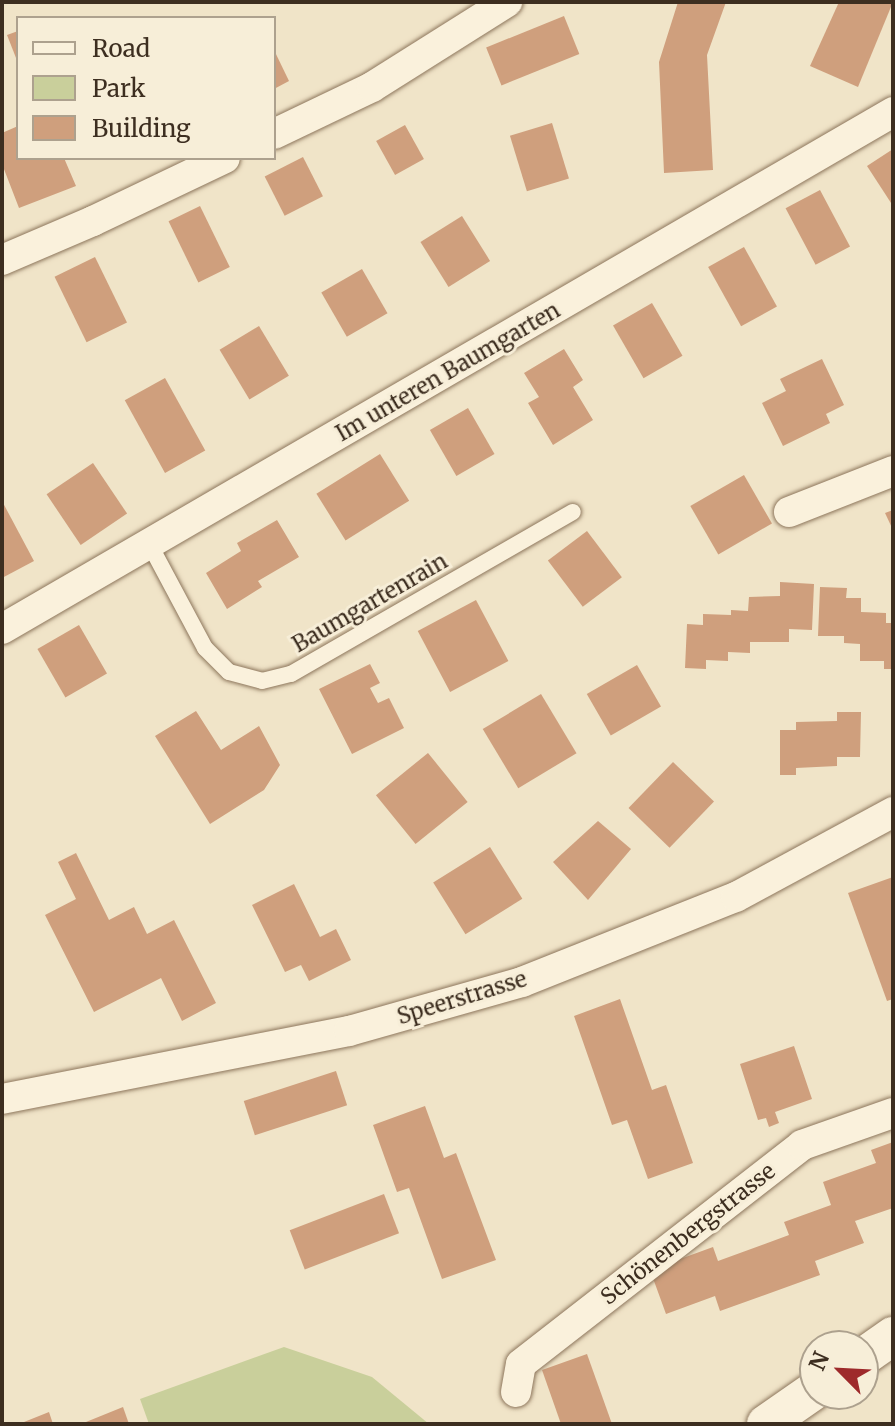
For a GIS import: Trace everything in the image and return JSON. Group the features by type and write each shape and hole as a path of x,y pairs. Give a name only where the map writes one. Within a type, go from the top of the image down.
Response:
{"street":[{"path":"276,133 372,87 507,2"},
{"name":"Im unteren Baumgarten","path":"2,629 893,112"},
{"path":"2,260 221,160"},
{"path":"789,512 893,471"},
{"name":"Speerstrasse","path":"2,1099 349,1031 522,982 736,897 803,864 893,812"},
{"name":"Schönenbergstrasse","path":"516,1392 521,1364 802,1145 893,1113"},
{"path":"766,1424 799,1401"}],"lane":[{"name":"Baumgartenrain","path":"150,545 205,648 229,672 262,681 291,674 573,512"}],"green space":[{"path":"284,1347 372,1377 429,1424 149,1424 140,1399"}],"building":[{"path":"678,2 726,2 707,55 713,170 664,173 659,62"},
{"path":"839,2 893,2 858,87 810,66"},
{"path":"564,16 579,54 501,85 486,47"},
{"path":"16,32 16,58 7,35"},
{"path":"276,54 289,81 276,88"},
{"path":"552,123 569,178 527,191 510,136"},
{"path":"405,125 424,159 395,175 376,141"},
{"path":"16,127 16,160 65,160 76,186 19,208 2,164 2,133"},
{"path":"893,149 893,206 867,166"},
{"path":"303,157 323,196 285,216 265,177"},
{"path":"820,190 850,247 816,265 786,208"},
{"path":"200,206 230,267 198,282 169,221"},
{"path":"462,216 490,261 449,287 420,242"},
{"path":"744,247 777,306 741,326 708,267"},
{"path":"95,257 127,323 87,342 55,277"},
{"path":"362,269 388,313 347,337 321,292"},
{"path":"652,303 682,356 644,378 613,326"},
{"path":"259,326 289,376 249,399 220,350"},
{"path":"564,349 583,380 573,387 593,420 553,445 528,403 539,397 524,373"},
{"path":"822,359 844,405 826,414 830,423 783,446 762,403 786,391 780,379"},
{"path":"165,378 205,451 165,473 125,400"},
{"path":"468,408 494,454 456,476 430,430"},
{"path":"380,454 409,501 346,540 316,494"},
{"path":"93,463 127,514 81,545 47,494"},
{"path":"744,475 772,523 718,554 690,506"},
{"path":"2,501 34,561 2,578"},
{"path":"893,510 893,530 885,513"},
{"path":"277,520 299,557 258,581 262,587 227,609 206,573 241,551 237,543"},
{"path":"587,531 622,577 583,607 548,560"},
{"path":"780,582 814,584 812,630 789,629 789,642 750,642 750,653 728,652 728,661 706,660 706,669 685,668 687,624 703,625 703,614 731,615 731,610 748,611 749,597 780,596"},
{"path":"820,587 847,588 846,598 861,598 861,612 886,613 886,623 893,623 893,669 884,669 884,661 860,661 860,644 844,643 844,636 818,636"},
{"path":"476,600 508,661 450,692 418,631"},
{"path":"79,625 107,673 65,697 37,649"},
{"path":"370,664 380,683 370,688 378,703 389,698 404,728 352,754 319,689"},
{"path":"637,665 661,707 611,736 587,694"},
{"path":"541,694 577,753 518,788 483,729"},
{"path":"196,711 221,750 259,726 280,765 264,790 210,824 155,736"},
{"path":"837,712 861,712 860,757 837,757 837,766 796,768 796,775 780,775 780,730 796,730 796,722 837,721"},
{"path":"428,753 468,802 416,844 376,795"},
{"path":"673,762 714,802 670,848 629,808"},
{"path":"598,821 631,849 588,900 553,862"},
{"path":"490,847 522,899 466,934 433,883"},
{"path":"76,853 109,920 134,907 147,934 174,920 216,1003 182,1021 161,978 94,1012 45,915 76,899 58,862"},
{"path":"893,877 893,999 887,1001 848,893"},
{"path":"294,884 320,937 336,929 351,960 309,981 301,965 285,972 252,905"},
{"path":"620,999 652,1090 666,1085 693,1163 648,1179 627,1120 612,1125 574,1016"},
{"path":"794,1046 812,1099 775,1112 779,1123 769,1127 766,1118 758,1120 740,1064"},
{"path":"336,1071 347,1105 255,1135 244,1101"},
{"path":"425,1106 444,1158 456,1153 496,1260 442,1279 409,1188 397,1192 373,1125"},
{"path":"893,1142 893,1208 855,1221 864,1243 815,1261 820,1275 720,1311 715,1296 666,1314 650,1270 713,1247 718,1261 789,1235 784,1222 831,1205 823,1182 876,1163 871,1150"},
{"path":"384,1194 399,1233 305,1269 290,1230"},
{"path":"587,1354 612,1424 561,1424 542,1370"},
{"path":"123,1407 129,1424 81,1424"},
{"path":"49,1412 53,1424 19,1424"}]}
